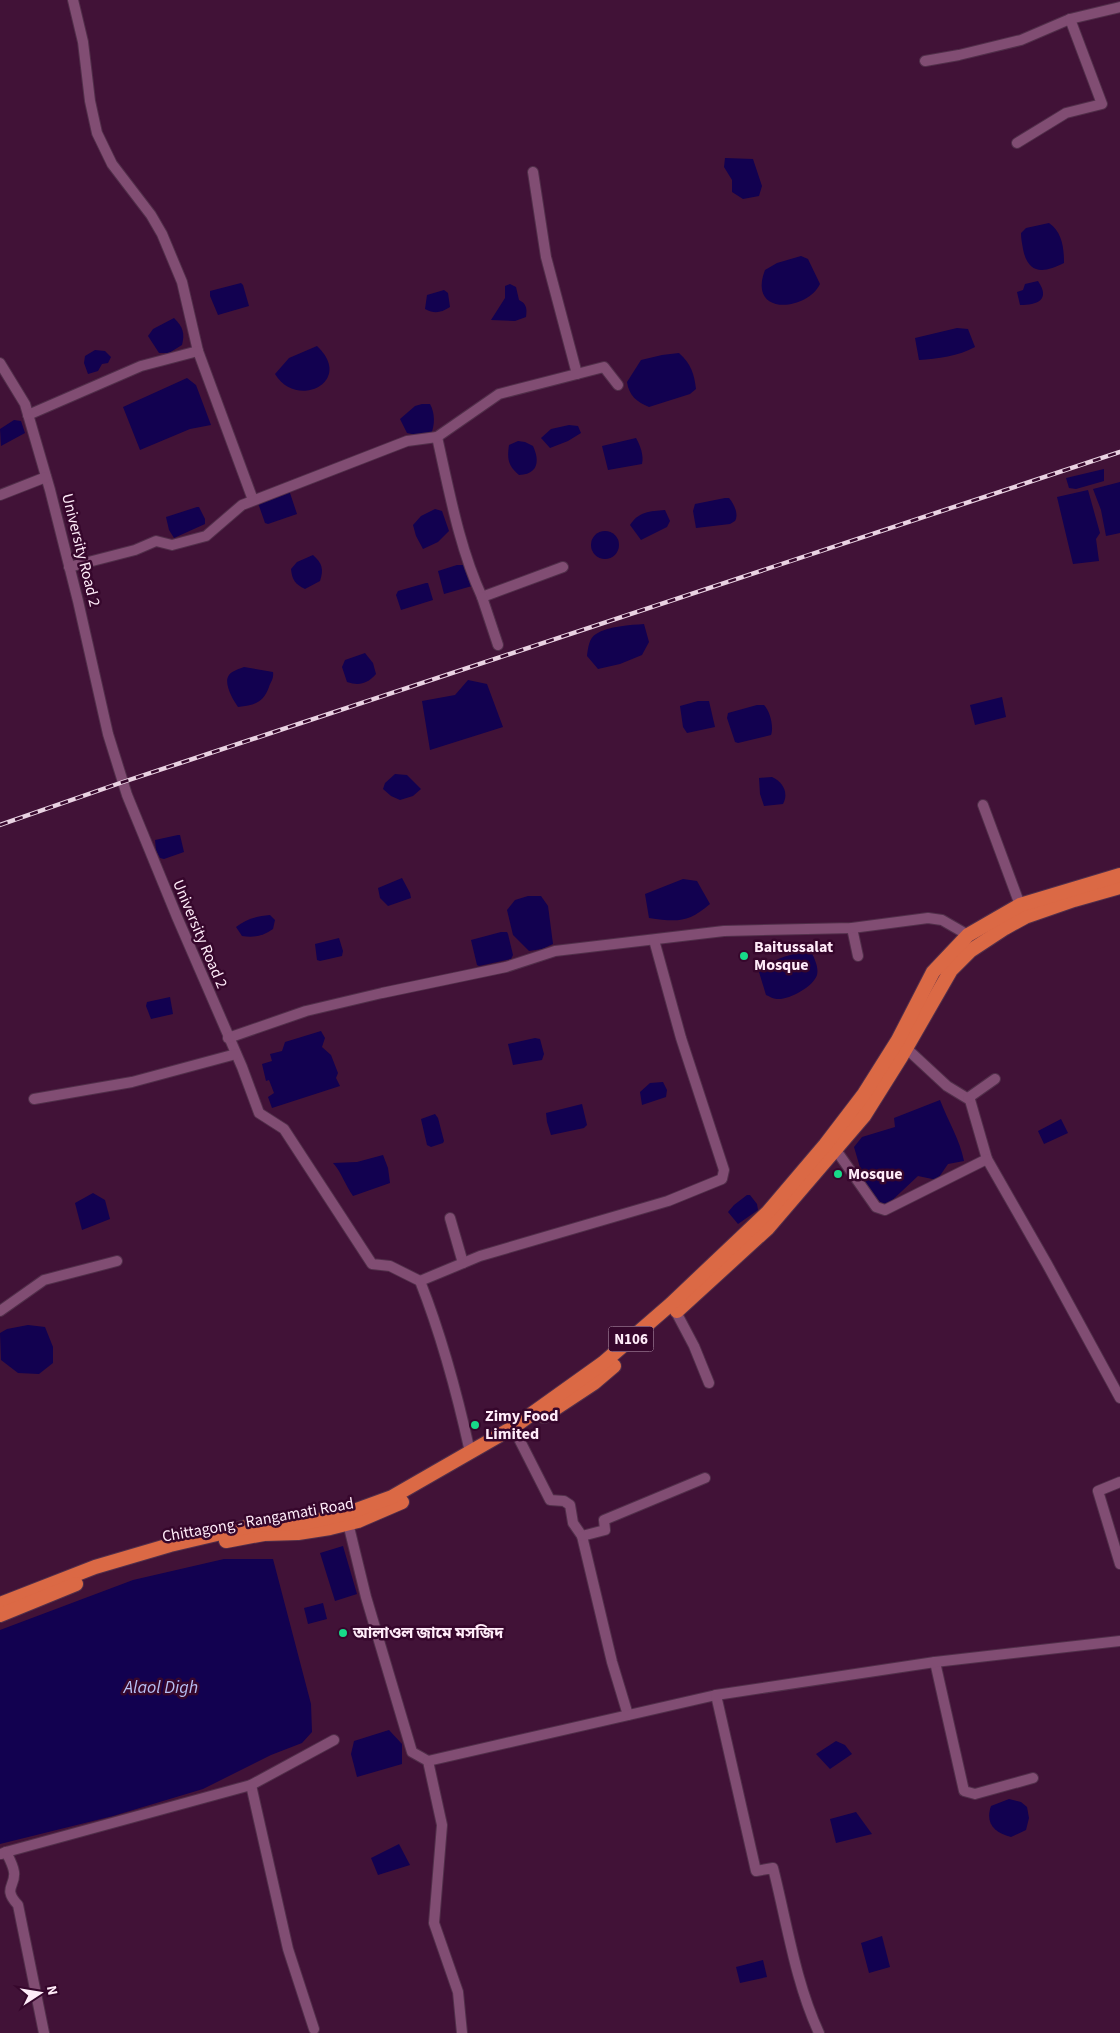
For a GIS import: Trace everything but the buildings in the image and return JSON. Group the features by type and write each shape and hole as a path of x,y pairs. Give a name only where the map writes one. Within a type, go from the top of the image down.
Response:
{"highway":[{"name":"Chittagong - Rangamati Road","path":"0,1604 95,1567 170,1545 255,1525 310,1522 348,1513 392,1497 512,1428 603,1363 671,1304 768,1212 825,1145 864,1094 898,1040 933,972 968,935 1020,905 1120,875"},
{"name":"Chittagong - Rangamati Road","path":"0,1615 85,1580 153,1558 239,1538 264,1534 298,1533 348,1523 399,1504 565,1404 594,1383 676,1312 768,1228 864,1116 951,970 970,951 1025,917 1074,900 1120,888"}],"street":[{"path":"73,0 83,42 90,101 97,133 112,164 151,215 162,234 182,282 198,351 254,500"},
{"path":"925,61 1021,40 1070,19 1120,7"},
{"path":"1017,143 1066,113 1102,104 1070,19"},
{"path":"534,172 546,257 577,374"},
{"path":"28,415 141,366 198,351"},
{"name":"University Road 2","path":"0,363 25,404 69,567 108,734 123,782 259,1113 284,1129 372,1264 390,1266 420,1281"},
{"path":"69,567 135,550 156,541 172,545 206,536 242,505 407,441 437,437 500,394 604,367 618,385"},
{"path":"437,437 453,508 470,568 498,645"},
{"path":"0,496 46,477"},
{"path":"482,597 563,567"},
{"path":"983,805 1020,905"},
{"path":"228,1038 306,1011 382,993 506,968 555,951 724,930 852,928 928,918 942,920 968,935"},
{"path":"852,928 858,956"},
{"path":"470,1452 456,1388 434,1316 420,1281 480,1256 668,1201 722,1179 724,1170 681,1038 654,940"},
{"path":"906,1048 947,1086 968,1098 972,1104 987,1160 1048,1264 1120,1398"},
{"path":"34,1100 132,1082 236,1054"},
{"path":"968,1098 995,1079"},
{"path":"836,1150 876,1207 883,1210 890,1210 987,1160"},
{"path":"450,1218 463,1263"},
{"path":"0,1312 44,1280 117,1261"},
{"path":"676,1312 694,1346 709,1384"},
{"path":"516,1433 550,1500 564,1501 570,1505 573,1523 582,1536 612,1662 628,1715"},
{"path":"582,1536 606,1530 604,1520 705,1478"},
{"path":"1120,1482 1098,1491 1120,1564"},
{"path":"348,1523 366,1597 412,1752 428,1761 716,1695 935,1662 1120,1641"},
{"path":"935,1662 964,1791 975,1794 1033,1778"},
{"path":"716,1695 756,1871 774,1868 793,1950 797,1977 819,2033"},
{"path":"44,2033 18,1905 12,1899 10,1888 14,1873 3,1854 251,1785 334,1740"},
{"path":"428,1761 442,1825 434,1923 458,1992 462,2033"},
{"path":"251,1785 288,1948 314,2029"}],"water":[{"path":"725,158 753,159 762,186 759,196 743,199 732,192 732,180 724,167"},
{"path":"1049,223 1057,231 1061,240 1064,263 1050,269 1038,270 1029,264 1025,257 1021,233 1026,228"},
{"path":"801,256 808,259 820,284 813,293 803,300 781,305 771,302 764,296 762,285 765,270 777,263"},
{"path":"1038,281 1043,293 1040,300 1032,304 1020,305 1017,292 1023,290 1025,284"},
{"path":"241,283 249,306 218,315 210,296 210,291"},
{"path":"510,284 516,287 519,300 525,305 526,317 515,321 491,320 505,298 505,286"},
{"path":"444,290 448,293 450,307 438,312 425,309 427,295"},
{"path":"174,318 182,330 182,345 169,353 159,353 148,336 153,329"},
{"path":"957,328 968,329 975,347 962,353 919,360 915,338"},
{"path":"317,346 327,359 329,371 326,380 318,387 308,390 296,390 284,385 275,374 289,358"},
{"path":"95,350 105,351 111,357 108,363 102,364 98,371 88,374 84,363 85,356"},
{"path":"679,353 691,369 696,389 690,394 649,407 634,398 627,382 641,360"},
{"path":"187,378 196,385 211,425 190,429 140,450 123,407"},
{"path":"430,404 433,411 434,423 431,434 417,435 407,433 400,419 415,406"},
{"path":"14,420 21,421 25,433 1,446 0,429"},
{"path":"569,425 578,426 581,433 568,441 550,448 541,438 551,429"},
{"path":"636,438 641,450 642,464 608,470 602,446"},
{"path":"518,441 533,446 537,462 534,469 530,472 519,475 510,465 508,454 509,445"},
{"path":"1104,469 1104,481 1076,489 1069,488 1066,478"},
{"path":"1120,482 1120,533 1106,536 1101,510 1093,489"},
{"path":"1088,490 1100,533 1096,539 1099,561 1073,564 1057,497"},
{"path":"287,492 290,493 297,514 268,524 265,523 258,503"},
{"path":"729,498 734,506 736,512 735,521 730,524 696,528 693,511 695,504"},
{"path":"199,507 205,519 205,524 174,538 169,530 166,517"},
{"path":"435,509 442,511 449,531 438,542 423,549 413,525 421,516"},
{"path":"665,510 670,521 667,527 641,540 630,525 633,521 645,513"},
{"path":"605,531 615,535 619,545 615,555 605,559 595,555 591,545 595,535"},
{"path":"313,555 321,566 321,577 320,581 305,589 295,581 291,569 297,562"},
{"path":"457,565 465,565 472,586 444,594 438,571"},
{"path":"428,583 433,600 401,610 396,595 398,591"},
{"path":"644,624 649,642 642,655 620,664 598,669 587,656 590,641 601,631 626,625"},
{"path":"365,653 373,663 376,674 363,683 347,682 342,667 345,660"},
{"path":"244,667 273,672 273,676 267,692 261,700 254,704 238,707 229,691 227,678 232,672"},
{"path":"468,680 487,684 503,727 430,750 422,701 455,695"},
{"path":"1002,697 1006,717 975,725 970,705"},
{"path":"698,701 709,701 715,727 687,733 683,727 680,706"},
{"path":"757,705 764,705 770,715 772,724 771,735 738,743 735,742 727,718 728,713"},
{"path":"395,774 407,775 421,789 413,796 400,800 391,796 383,789 385,783"},
{"path":"772,777 784,788 785,800 783,804 764,806 760,794 759,778"},
{"path":"180,835 184,852 164,859 160,858 156,850 155,840"},
{"path":"402,878 411,898 388,906 380,898 378,888"},
{"path":"683,879 697,881 710,904 695,915 682,920 649,918 645,894"},
{"path":"528,896 541,896 548,906 553,944 542,949 529,951 513,935 507,910 515,900"},
{"path":"270,915 275,920 273,929 262,935 254,937 242,936 236,927 252,918"},
{"path":"507,932 508,934 513,955 511,959 477,965 471,940"},
{"path":"339,938 343,951 342,956 317,960 315,944"},
{"path":"811,951 816,963 817,975 811,984 800,992 782,999 766,995 759,972 777,960 790,955"},
{"path":"170,997 173,1014 151,1019 146,1006 147,1002"},
{"path":"321,1031 325,1038 322,1047 331,1055 338,1073 336,1078 340,1086 272,1108 268,1097 274,1093 269,1080 266,1081 262,1064 272,1061 270,1054 282,1051 285,1042"},
{"path":"535,1038 540,1039 544,1054 542,1060 513,1065 508,1044"},
{"path":"663,1082 667,1090 666,1097 642,1105 640,1092 650,1083"},
{"path":"940,1100 957,1138 964,1161 948,1164 937,1180 918,1176 885,1207 866,1188 854,1147 862,1137 895,1127 894,1118"},
{"path":"582,1104 587,1125 584,1128 551,1135 546,1113"},
{"path":"435,1114 438,1118 444,1141 431,1147 427,1145 421,1119"},
{"path":"1061,1119 1068,1133 1044,1144 1038,1131"},
{"path":"383,1155 388,1168 390,1183 353,1196 333,1163 357,1162"},
{"path":"93,1193 105,1200 110,1219 82,1230 75,1203"},
{"path":"747,1195 750,1195 757,1204 758,1210 738,1224 728,1212"},
{"path":"28,1325 45,1327 53,1347 53,1363 39,1374 18,1373 1,1360 0,1333 7,1329"},
{"path":"343,1546 357,1594 335,1601 320,1553"},
{"name":"Alaol Digh","path":"224,1559 273,1559 311,1704 312,1732 302,1743 271,1755 203,1789 113,1816 0,1844 0,1630 133,1580"},
{"path":"323,1603 327,1619 308,1624 304,1608"},
{"path":"389,1730 402,1744 402,1764 357,1777 351,1754 354,1741"},
{"path":"836,1741 845,1745 852,1754 830,1769 816,1754"},
{"path":"1009,1799 1021,1802 1027,1807 1029,1818 1026,1830 1011,1837 996,1830 992,1826 989,1817 991,1806"},
{"path":"856,1812 872,1834 836,1843 830,1819"},
{"path":"399,1844 410,1865 378,1875 371,1858"},
{"path":"882,1936 890,1967 869,1973 861,1943"},
{"path":"763,1960 767,1977 740,1983 736,1967"}],"railway":[{"path":"0,825 123,782 1120,452"}],"place":[{"name":"Baitussalat Mosque","path":"744,956"},
{"name":"Mosque","path":"838,1174"},
{"name":"Zimy Food Limited","path":"475,1425"},
{"name":"আলাওল জামে মসজিদ","path":"343,1633"}]}
